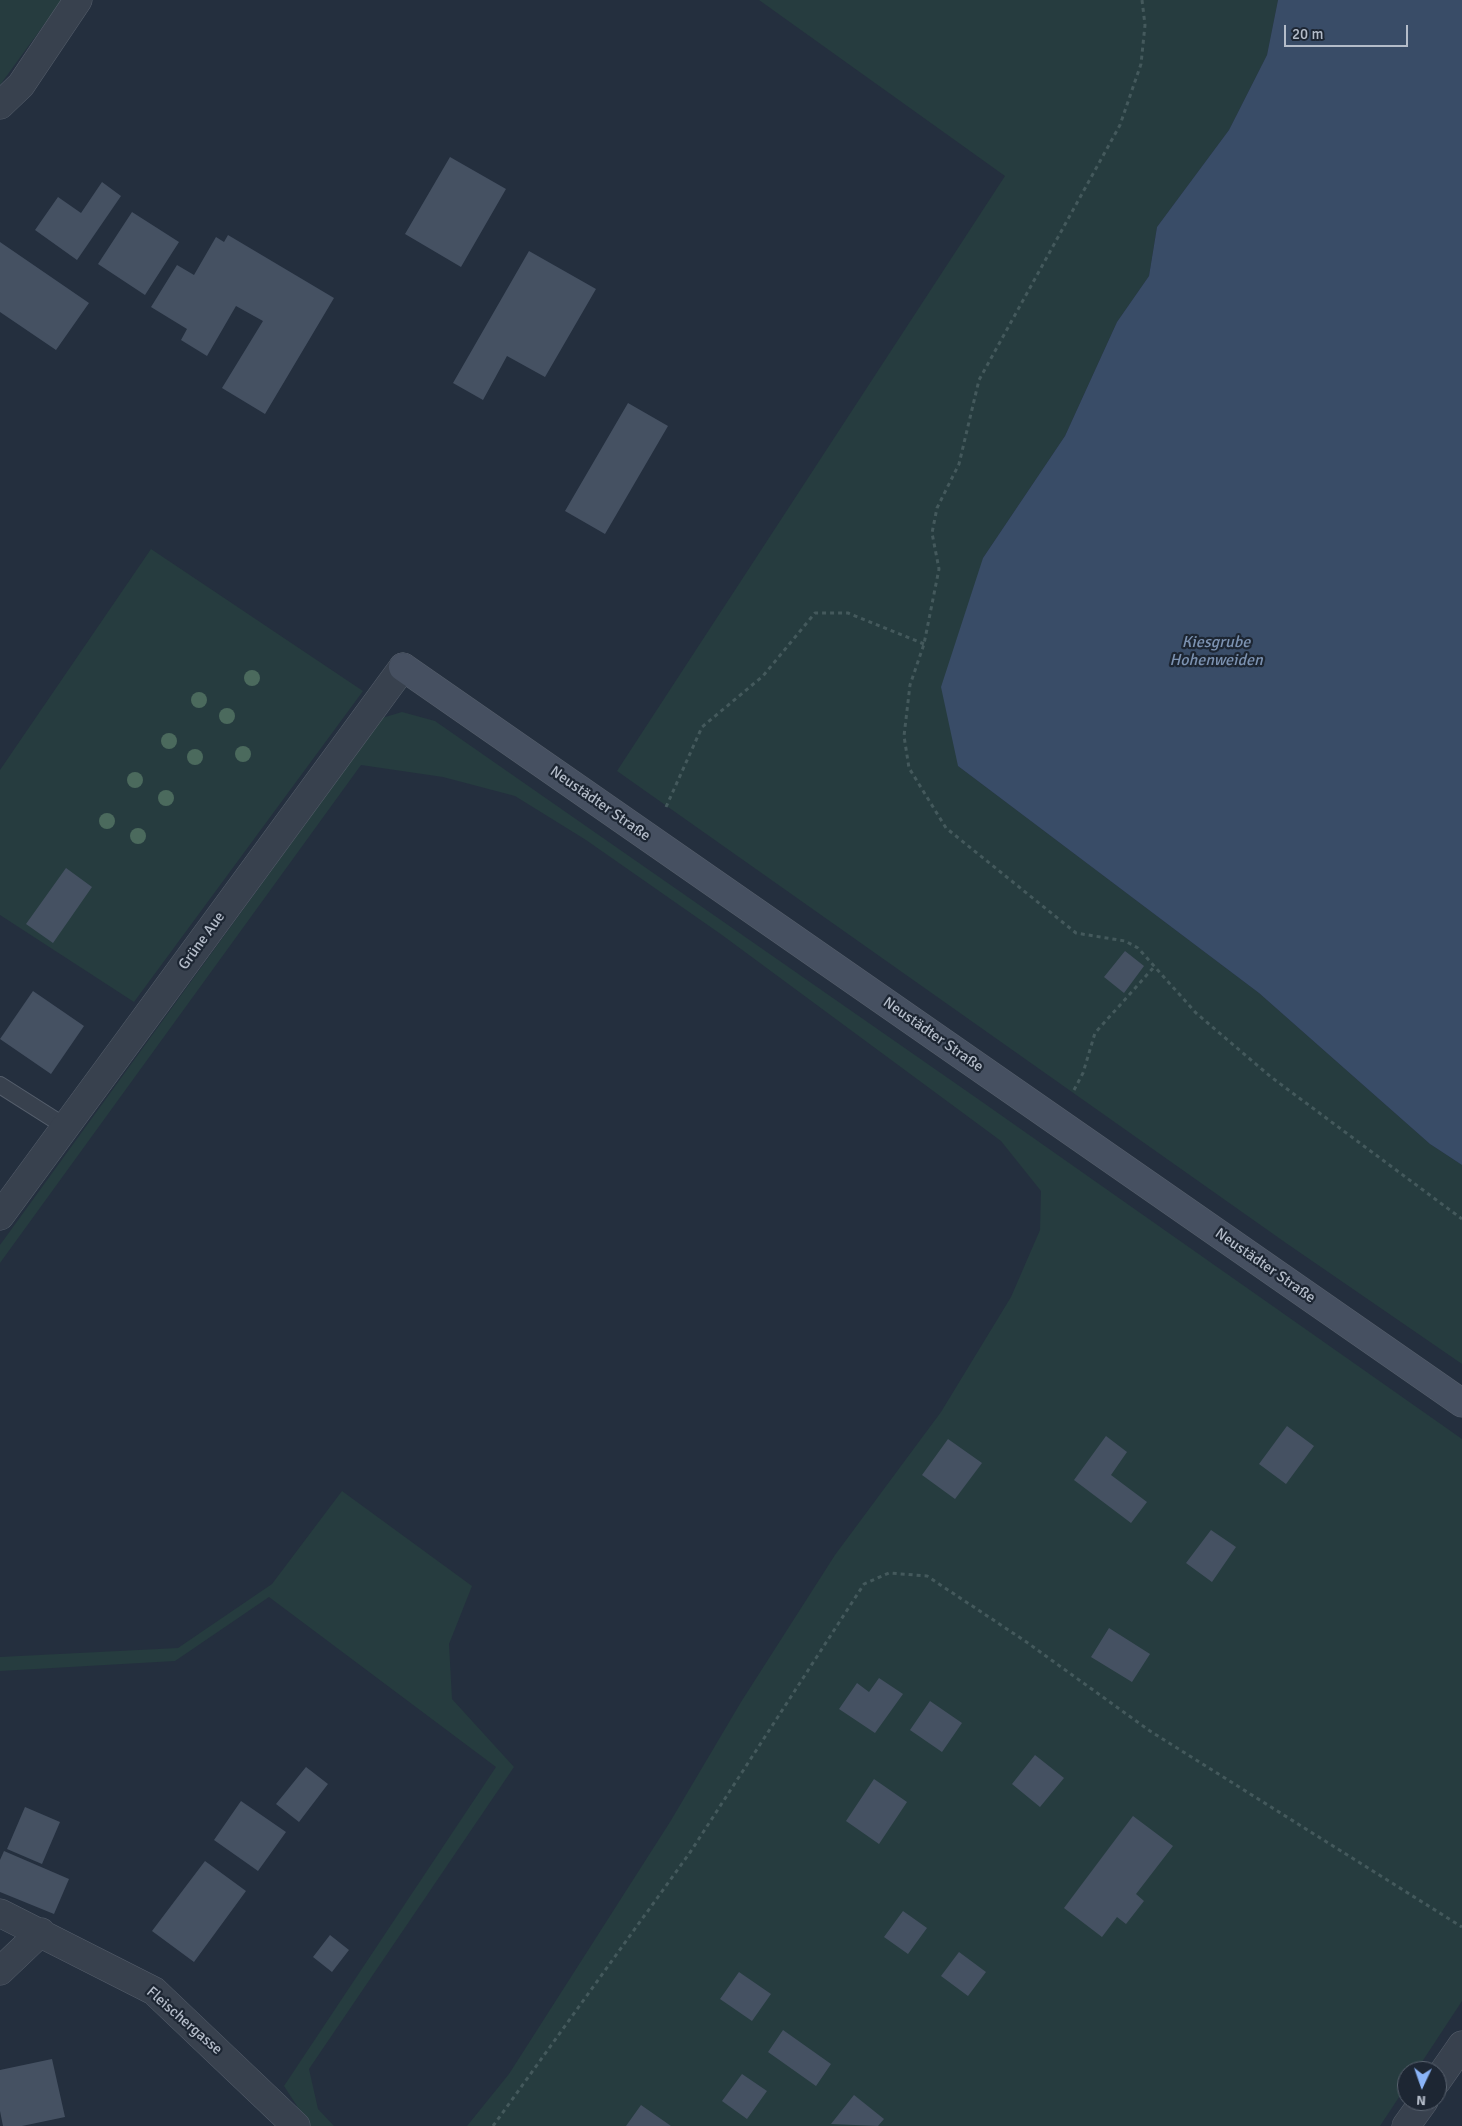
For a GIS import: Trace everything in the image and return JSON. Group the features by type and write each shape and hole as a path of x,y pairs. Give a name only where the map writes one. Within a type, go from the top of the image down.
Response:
{"main road":[{"name":"Neustädter Straße","path":"404,667 1462,1403"}],"street":[{"path":"0,105 21,85 78,0"},
{"name":"Grüne Aue","path":"0,1216 404,667"},
{"name":"Fleischergasse","path":"0,1913 154,1990 296,2126"},
{"path":"0,1970 41,1932"},
{"path":"1447,2067 1462,2045"},
{"path":"1406,2126 1417,2111"}],"lane":[{"path":"0,1085 66,1126"}],"path":[{"path":"1142,0 1145,25 1141,64 1120,125 979,380 959,464 938,508 932,533 940,569 924,644 910,685 904,736 909,768 946,828 1076,933 1125,941 1138,948 1196,1013 1271,1077 1462,1219"},
{"path":"652,840 702,728 763,676 816,613 848,613 924,644"},
{"path":"1057,1121 1083,1073 1095,1033 1154,967"},
{"path":"493,2126 691,1851 864,1584 889,1572 928,1576 1025,1641 1150,1731 1462,1927"}],"green space":[{"path":"0,0 62,0 0,85"},
{"path":"759,0 1278,0 1267,55 1229,130 1157,227 1149,276 1117,322 1065,436 983,558 958,766 1259,993 1430,1144 1462,1165 1462,1364 1286,1243 617,771 1005,176"},
{"path":"151,549 363,691 134,1002 0,915 0,770"},
{"path":"402,712 435,721 1462,1439 1462,2001 1423,2061 1397,2061 1397,2100 1380,2126 467,2126 509,2074 670,1822 741,1702 835,1555 941,1412 1011,1297 1040,1230 1041,1191 1001,1141 722,935 586,840 515,796 443,777 361,765 0,1263 0,1245 382,718"},
{"path":"342,1491 472,1586 449,1644 452,1699 514,1767 309,2069 318,2109 334,2126 310,2126 284,2086 496,1767 269,1597 175,1661 0,1671 0,1657 178,1648 272,1584"}],"water":[{"name":"Kiesgrube Hohenweiden","path":"1278,0 1462,0 1462,1165 1430,1144 1259,993 958,766 941,687 983,558 1065,436 1117,322 1149,276 1157,227 1229,130 1267,55"}],"building":[{"path":"450,157 506,189 461,267 405,234"},
{"path":"102,182 121,196 77,260 35,230 58,197 81,213"},
{"path":"132,212 179,242 145,295 98,264"},
{"path":"228,235 334,298 265,414 222,388 263,321 236,306 207,356 181,340 187,329 151,307 177,265 194,275 216,237 224,242"},
{"path":"0,242 89,303 56,350 0,312"},
{"path":"529,251 596,289 545,377 507,356 483,400 453,383"},
{"path":"628,403 668,426 605,534 565,511"},
{"path":"66,868 92,887 53,943 26,924"},
{"path":"1125,951 1144,966 1124,993 1104,977"},
{"path":"33,991 84,1026 51,1074 0,1039"},
{"path":"1287,1426 1314,1446 1286,1484 1259,1464"},
{"path":"1106,1436 1127,1452 1111,1475 1147,1502 1131,1523 1074,1480"},
{"path":"948,1439 982,1463 955,1499 922,1475"},
{"path":"1211,1530 1236,1547 1212,1582 1186,1563"},
{"path":"1109,1628 1150,1654 1132,1682 1091,1657"},
{"path":"879,1678 903,1694 875,1733 839,1709 857,1683 869,1692"},
{"path":"930,1701 962,1723 942,1752 910,1730"},
{"path":"1035,1755 1064,1778 1040,1807 1012,1784"},
{"path":"306,1767 328,1784 299,1822 276,1804"},
{"path":"874,1779 907,1802 879,1844 846,1821"},
{"path":"241,1801 286,1832 258,1871 214,1840"},
{"path":"25,1807 60,1822 42,1864 7,1849"},
{"path":"1133,1816 1173,1846 1136,1894 1144,1901 1126,1924 1117,1917 1102,1937 1064,1908"},
{"path":"4,1851 69,1879 54,1914 0,1892 0,1860"},
{"path":"205,1861 246,1891 194,1962 152,1931"},
{"path":"903,1911 927,1928 908,1954 884,1937"},
{"path":"330,1935 349,1950 332,1972 313,1957"},
{"path":"959,1952 986,1972 968,1996 941,1976"},
{"path":"739,1972 771,1994 752,2021 720,1999"},
{"path":"783,2030 831,2064 816,2086 768,2052"},
{"path":"52,2059 65,2117 22,2126 3,2126 0,2111 0,2070"},
{"path":"742,2074 767,2091 747,2119 722,2101"},
{"path":"854,2095 884,2119 878,2126 831,2124"},
{"path":"641,2105 671,2126 626,2126"}]}
